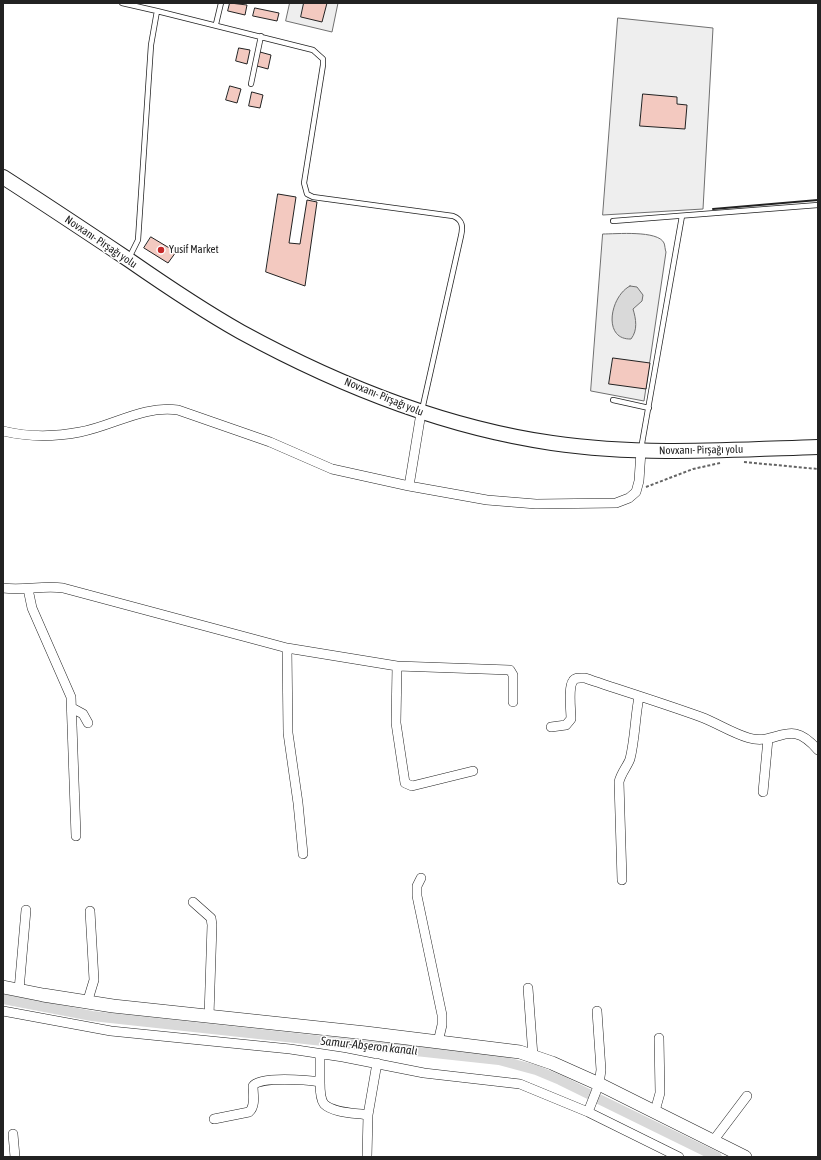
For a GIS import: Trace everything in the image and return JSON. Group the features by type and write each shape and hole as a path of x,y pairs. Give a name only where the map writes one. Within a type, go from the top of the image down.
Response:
{"main road":[{"name":"Novxanı- Pirşağı yolu","path":"3,177 163,284 247,335 356,388 422,413 480,429 551,443 641,451 818,447"}],"street":[{"path":"3,431 22,436 80,432 150,410 165,408 178,410 270,442 332,469 409,486 487,500 536,504 616,503 629,498 636,492 639,481 641,451"},
{"path":"409,486 422,413"},
{"path":"3,588 63,588 288,648 397,666 510,670 513,675 513,702"},
{"path":"28,589 32,608 71,697 76,836"},
{"path":"288,648 288,733 298,803 303,854"},
{"path":"397,666 396,723 405,783 412,786 473,771"},
{"path":"551,727 566,725 571,719 572,681 576,678 585,678 702,718 748,738 768,739 786,733 795,733 803,737 818,750"},
{"path":"622,880 619,782 621,773 629,762 632,751 639,697"},
{"path":"72,708 83,714 88,723"},
{"path":"763,792 768,739"},
{"path":"421,878 417,886 417,896 442,1014 442,1025 438,1042"},
{"path":"193,902 211,918 212,925 209,1016"},
{"path":"19,990 26,910"},
{"path":"87,1003 94,980 90,911"},
{"path":"3,987 87,1003 508,1050 534,1056 599,1084 745,1157"},
{"path":"528,988 534,1056"},
{"path":"3,1011 111,1031 320,1054 377,1063 448,1077 520,1084 588,1112 679,1157"},
{"path":"588,1112 599,1084 601,1060 597,1011"},
{"path":"655,1111 660,1093 659,1038"},
{"path":"320,1054 320,1082 322,1098 325,1104 335,1109 368,1115"},
{"path":"367,1157 368,1115 377,1063"},
{"path":"214,1119 249,1112 253,1105 253,1086 259,1080 305,1080 320,1082"},
{"path":"713,1141 747,1096"},
{"path":"13,1134 15,1157"}],"lane":[{"path":"122,3 216,24 313,50 323,59 304,183 307,194 313,197 459,218 462,223 461,236 422,413"},
{"path":"216,24 221,3"},
{"path":"128,260 138,240 152,45 157,11"},
{"path":"250,84 261,36"},
{"path":"613,221 818,205"},
{"path":"641,451 682,216"},
{"path":"613,400 649,408"}],"path":[{"path":"742,462 818,469"},
{"path":"636,492 693,469 727,463"}],"shaded area":[{"path":"290,3 338,3 332,32 286,21"},
{"path":"618,18 713,28 703,209 603,215"},
{"path":"603,234 645,234 654,236 664,243 666,252 644,401 591,391"},
{"path":"630,286 637,287 643,295 642,301 633,309 636,328 631,339 622,337 616,333 612,317 614,307 618,299 623,291"}],"building":[{"path":"230,3 247,5 245,15 228,11"},
{"path":"304,3 327,3 322,22 301,17"},
{"path":"255,8 279,13 277,21 253,16"},
{"path":"239,48 250,50 247,64 236,61"},
{"path":"260,52 271,55 268,69 257,66"},
{"path":"230,86 241,89 237,103 226,100"},
{"path":"252,92 263,95 260,108 249,106"},
{"path":"643,94 677,97 677,104 687,105 685,129 640,126"},
{"path":"278,194 296,197 289,243 300,244 307,200 317,202 305,286 266,272"},
{"path":"151,237 176,252 168,263 144,248"},
{"path":"613,358 650,363 646,389 609,384"}],"waterway":[{"name":"Samur-Abşeron kanalı","path":"3,999 92,1016 499,1060 536,1070 560,1080 717,1157"}],"wall":[{"path":"713,209 818,200"}],"place":[{"name":"Yusif Market","path":"161,250"}]}
